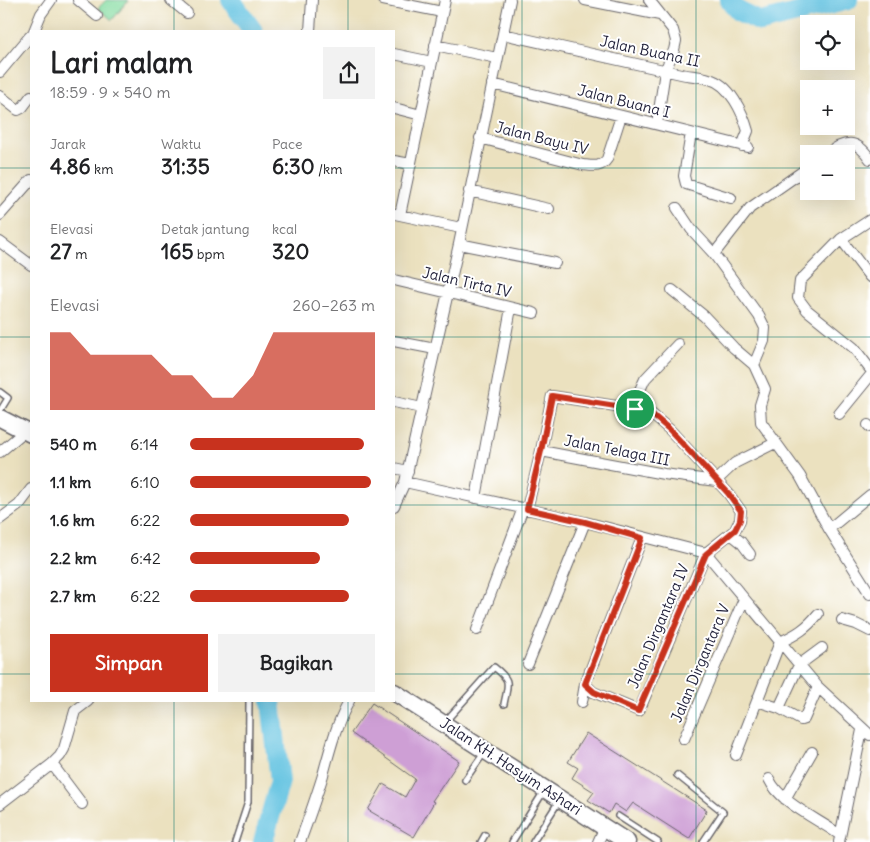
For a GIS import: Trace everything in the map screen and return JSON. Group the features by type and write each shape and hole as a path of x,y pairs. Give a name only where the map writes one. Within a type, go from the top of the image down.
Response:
{"main road":[{"path":"0,417 29,431"},
{"name":"Jalan KH. Hasyim Ashari","path":"395,693 561,799 611,836"}],"street":[{"path":"34,30 41,14 51,0"},
{"path":"78,0 98,16"},
{"path":"171,0 187,13"},
{"path":"310,30 312,0"},
{"path":"445,0 411,164 397,215 461,228"},
{"path":"395,504 406,482 459,244 510,0"},
{"path":"585,0 660,15"},
{"path":"649,0 673,30 676,41 665,71 656,124"},
{"path":"390,1 442,12"},
{"name":"Jalan Buana II","path":"502,34 665,71 711,79 729,92 745,120 748,131 746,146"},
{"path":"0,72 30,36"},
{"path":"435,45 497,58"},
{"path":"395,54 432,62"},
{"name":"Jalan Buana I","path":"492,84 746,146"},
{"path":"0,96 18,110 22,108 30,97"},
{"path":"395,108 421,115"},
{"name":"Jalan Bayu IV","path":"480,138 595,167 602,165 607,159 621,116"},
{"path":"691,133 684,176 686,184 731,198"},
{"path":"840,145 854,143 864,150 870,159"},
{"path":"395,161 411,164"},
{"path":"714,254 750,208 800,173"},
{"path":"0,215 30,181"},
{"path":"469,191 549,209"},
{"path":"677,208 691,229 714,254 759,316 765,328 764,341 754,365"},
{"path":"870,220 841,239 800,281 798,298 807,310 854,348 870,369"},
{"path":"841,239 870,277"},
{"path":"0,242 30,264"},
{"path":"459,244 556,263"},
{"name":"Jalan Tirta IV","path":"395,280 534,313"},
{"path":"672,290 704,316 734,348 754,365 765,389 760,405 761,422 800,476 829,529 870,594"},
{"path":"476,498 512,308"},
{"path":"395,341 435,349"},
{"path":"635,409 639,392 646,379 678,344"},
{"path":"839,414 870,376"},
{"path":"476,630 525,508 541,451 552,396 648,411 670,430 738,505 741,511 740,520 731,534 706,554"},
{"path":"395,402 422,408"},
{"path":"0,452 29,431"},
{"path":"716,481 735,463 775,442"},
{"name":"Jalan Telaga III","path":"541,451 672,475 716,481"},
{"path":"395,468 408,471"},
{"path":"406,482 585,522 706,554 818,687 866,732 839,838 785,798 773,787 769,779"},
{"path":"0,519 19,505 30,490"},
{"path":"829,529 870,495"},
{"path":"528,664 585,522"},
{"path":"731,534 741,542 750,554"},
{"path":"582,702 585,684 642,538"},
{"name":"Jalan Dirgantara IV","path":"585,684 594,692 638,711 706,554"},
{"name":"Jalan Dirgantara V","path":"684,739 744,599"},
{"path":"736,755 780,642 800,633 810,625 818,614"},
{"path":"842,620 870,631"},
{"path":"779,708 799,665 822,648"},
{"path":"757,700 779,708 801,720 804,719 818,687"},
{"path":"0,804 52,764 64,749 75,711 87,702"},
{"path":"300,842 323,776 339,720 348,702"},
{"path":"785,798 812,752"},
{"path":"52,764 82,804"}],"lane":[{"path":"0,392 8,398 0,417"},
{"path":"443,723 494,667 506,676 508,683 504,704"},
{"path":"235,842 248,802 249,702"},
{"path":"465,780 486,750"},
{"path":"677,775 723,812 703,842"},
{"path":"512,842 545,789"},
{"path":"533,842 561,799"},
{"path":"618,816 658,842"},
{"path":"611,836 624,820"},
{"path":"481,842 485,836"}],"green space":[{"path":"106,0 128,1 112,20 98,8"}],"building":[{"path":"372,703 459,761 432,801 434,802 414,837 368,810 383,784 405,797 415,779 351,733"},
{"path":"586,733 707,810 689,839 633,803 626,812 614,804 609,813 588,800 594,792 572,778 578,768 568,762"}],"waterway":[{"path":"231,0 252,30"},
{"path":"729,0 738,11 761,22 848,0"},
{"path":"263,842 280,781 271,702"}],"route":[{"path":"552,396 635,409 648,411 670,430 728,493 741,511 740,520 735,530 706,554 638,711 594,692 585,684 642,538 585,522 527,509 552,396"}]}
